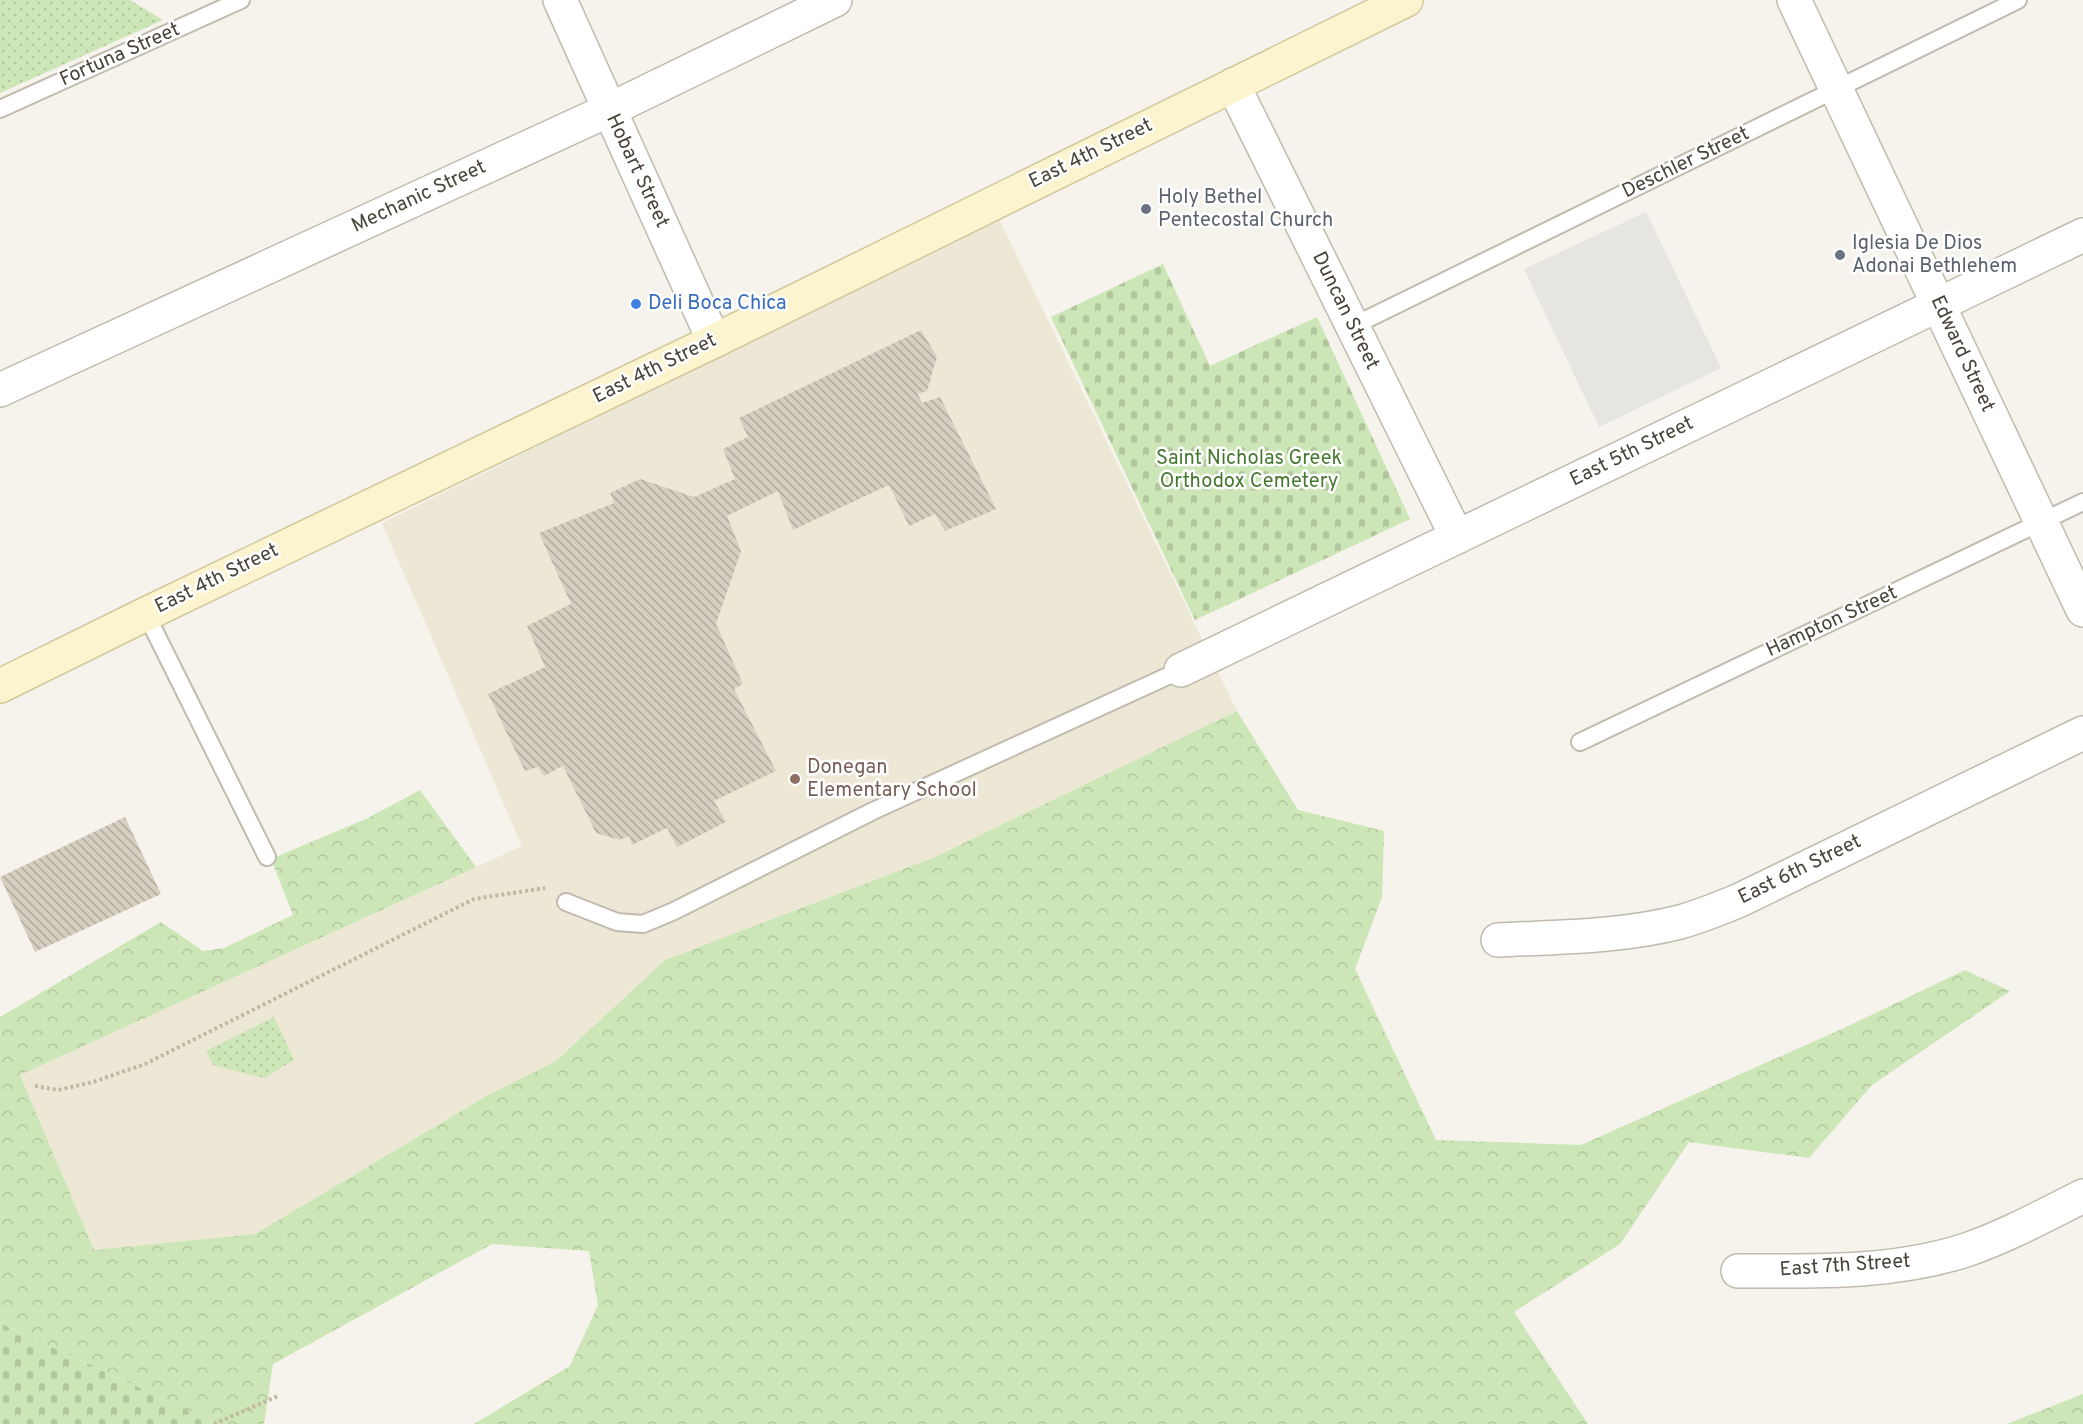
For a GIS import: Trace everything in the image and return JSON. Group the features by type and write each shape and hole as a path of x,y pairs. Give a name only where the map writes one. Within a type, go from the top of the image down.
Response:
{"main road":[{"name":"East 4th Street","path":"0,686 714,341 1406,0"}],"street":[{"name":"Hobart Street","path":"560,0 714,341"},
{"name":"Mechanic Street","path":"0,390 609,110 835,0"},
{"name":"Edward Street","path":"1794,0 2083,610"},
{"name":"Duncan Street","path":"1233,85 1457,537"},
{"name":"East 5th Street","path":"1181,670 2083,235"},
{"name":"East 6th Street","path":"1498,940 1604,934 1644,929 1710,913 2083,733"},
{"name":"East 7th Street","path":"1738,1271 1859,1270 1899,1266 1934,1259 1999,1237 2083,1196"}],"lane":[{"name":"Fortuna Street","path":"0,109 241,0"},
{"name":"Deschler Street","path":"1353,326 2018,0"},
{"name":"Hampton Street","path":"1580,742 2083,502"},
{"path":"146,614 267,857"},
{"path":"566,902 617,922 643,924 674,911 873,811 1181,670"}],"path":[{"path":"35,1086 58,1090 93,1082 145,1064 474,900 555,888"},
{"path":"214,1424 278,1396"}],"shaded area":[{"path":"1646,212 1721,368 1599,427 1524,269"},
{"name":"Donegan Elementary School","path":"999,219 1237,711 935,857 665,960 556,1061 488,1095 255,1234 94,1250 20,1075 522,846 382,523"}],"green space":[{"path":"0,0 130,0 163,20 0,93"},
{"name":"Saint Nicholas Greek Orthodox Cemetery","path":"1163,264 1210,366 1317,317 1410,519 1195,620 1051,317"},
{"path":"1237,711 1298,810 1384,831 1382,897 1355,969 1436,1140 1581,1145 1842,1029 1965,970 2010,991 1872,1085 1809,1158 1689,1142 1620,1244 1514,1312 1588,1424 474,1424 570,1366 598,1305 589,1251 492,1244 273,1364 264,1424 218,1424 0,1323 0,1017 161,922 203,951 224,948 293,915 271,859 368,818 420,790 476,867 20,1075 94,1250 255,1234 488,1095 556,1061 665,960 935,857"},
{"path":"274,1017 294,1060 264,1078 213,1065 206,1051"},
{"path":"0,1323 218,1424 0,1424"},
{"path":"2083,1394 2083,1424 2007,1424"}],"building":[{"path":"921,330 937,357 927,391 918,394 922,403 940,397 996,509 945,531 935,514 909,526 889,485 793,530 778,491 727,516 741,551 716,624 743,684 734,689 776,771 714,801 726,822 677,847 667,828 632,845 629,836 620,840 596,833 563,766 544,776 538,767 525,771 488,694 545,667 527,626 571,604 539,533 614,503 610,493 640,479 694,497 735,479 723,449 748,437 739,418"},
{"path":"125,817 161,894 35,952 0,877"}],"place":[{"name":"Holy Bethel Pentecostal Church","path":"1146,209"},
{"name":"Iglesia De Dios Adonai Bethlehem","path":"1840,255"},
{"name":"Deli Boca Chica","path":"636,304"},
{"name":"Donegan Elementary School","path":"795,779"}]}
